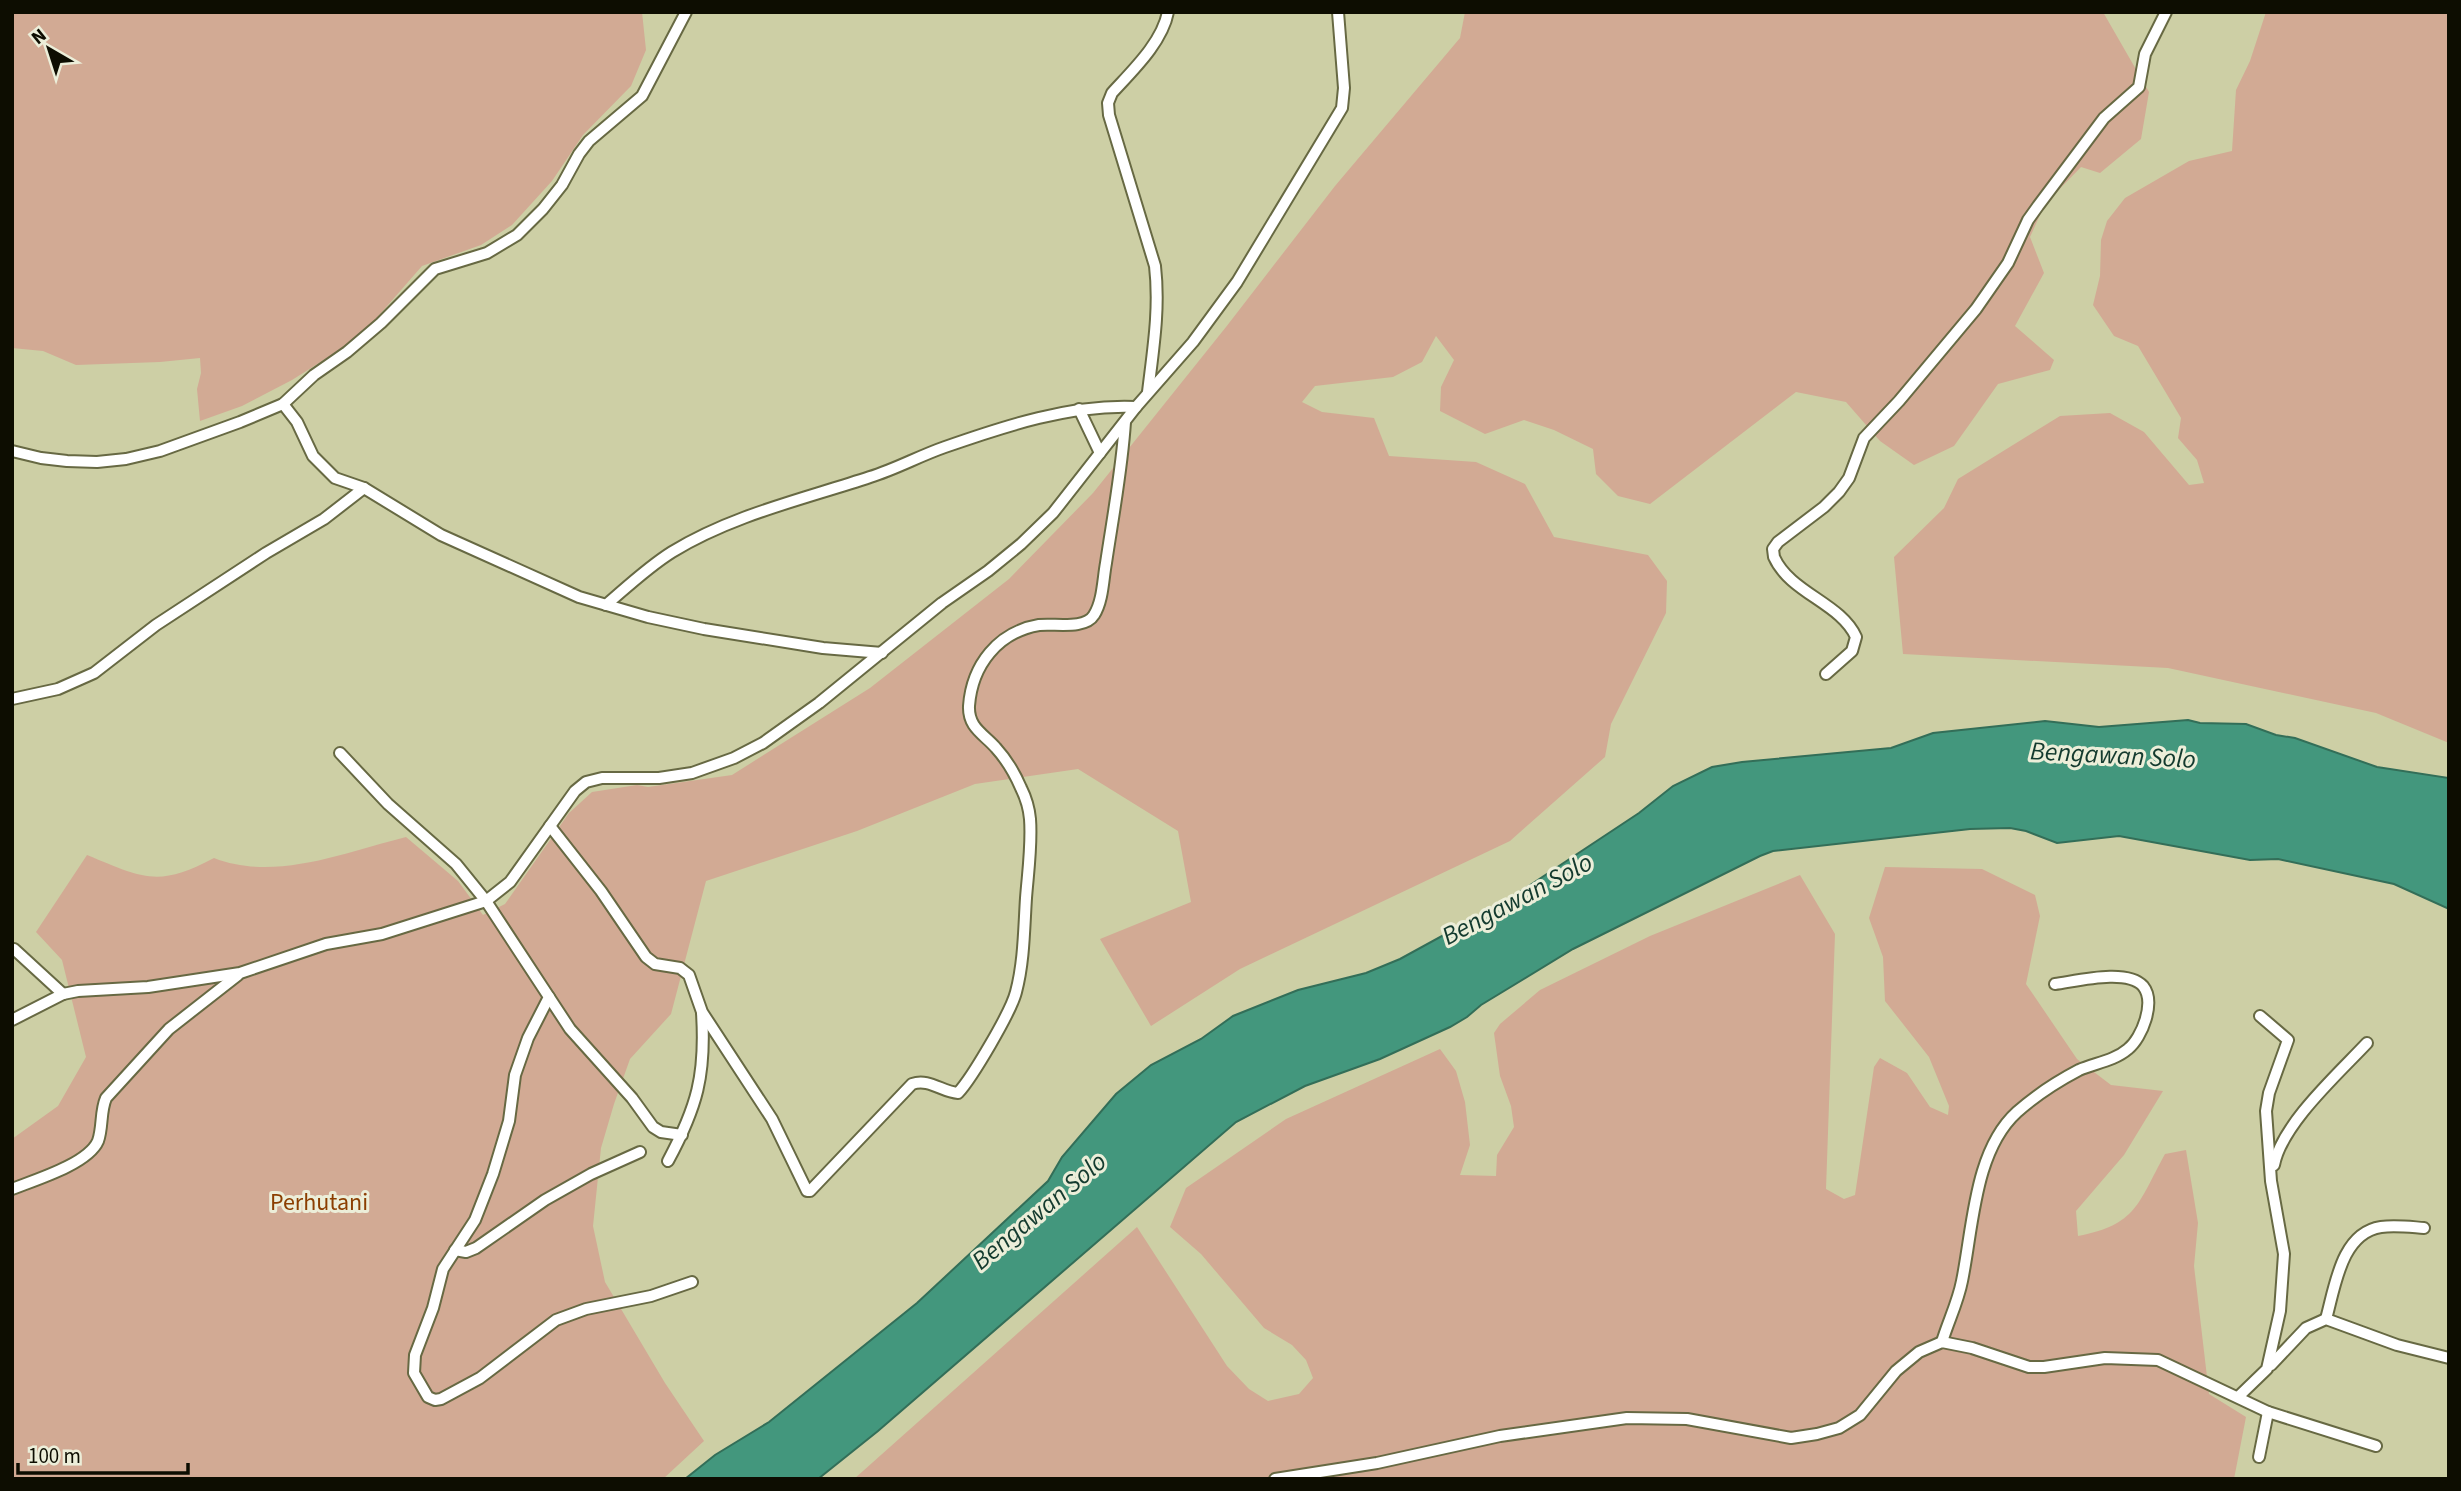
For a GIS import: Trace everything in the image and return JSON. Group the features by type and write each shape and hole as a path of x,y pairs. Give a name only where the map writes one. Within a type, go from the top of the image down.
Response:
{"street":[{"path":"12,452 67,461 126,458 160,451 283,404 314,375 381,323 435,269 486,253 517,235 562,185 589,141 642,96 685,12"},
{"path":"1148,392 1157,321 1158,289 1155,266 1108,109 1112,93 1154,41 1168,12"},
{"path":"12,1020 63,994 148,987 240,973 326,944 382,934 486,901 510,882 575,791 586,782 602,778 659,778 692,773 734,758 763,743 820,703 942,603 1021,544 1053,513 1148,392 1193,342 1249,264 1342,108 1344,88 1339,12"},
{"path":"1826,674 1852,651 1856,637 1841,618 1786,575 1776,563 1773,549 1787,533 1824,507 1839,492 1849,478 1864,438 1899,401 1976,309 2008,263 2028,220 2038,206 2104,118 2139,87 2145,54 2166,12"},
{"path":"283,404 297,422 308,448 319,464 335,478 364,488 441,535 579,597 704,629 823,648 881,653"},
{"path":"606,605 648,568 673,551 757,513 872,477 944,447 1079,409 1110,405 1136,407"},
{"path":"1079,409 1100,453"},
{"path":"550,826 585,869 646,957 655,964 680,968 687,972 702,1012 772,1119 808,1192 847,1155 912,1084 925,1083 952,1093 961,1091 987,1049 1016,991 1024,932 1031,836 1029,809 1020,785 995,746 972,723 969,708 973,682 990,652 1013,632 1041,625 1082,623 1095,614 1100,601 1111,533 1125,421"},
{"path":"12,699 58,689 94,673 156,625 266,553 324,519 364,488"},
{"path":"340,753 388,804 448,855 486,901 570,1029 632,1098 653,1127 662,1132 682,1135"},
{"path":"14,949 63,994"},
{"path":"12,1189 71,1164 89,1153 96,1145 102,1106 106,1098 169,1029 240,973"},
{"path":"1941,1342 1962,1285 1978,1190 2000,1132 2018,1111 2061,1081 2125,1051 2139,1036 2148,997 2144,988 2129,978 2093,978 2056,984"},
{"path":"549,996 528,1038 515,1075 509,1121 493,1174 475,1220 443,1269 433,1308 413,1363 414,1373 422,1389 435,1400 469,1385 556,1320 569,1314 651,1296 692,1282"},
{"path":"668,1161 694,1107 702,1072 702,1012"},
{"path":"2260,1016 2286,1036 2288,1042 2267,1101 2271,1181 2284,1264 2280,1311 2267,1369"},
{"path":"2271,1181 2276,1153 2287,1133 2367,1043"},
{"path":"455,1250 466,1252 476,1248 545,1200 591,1174 640,1152"},
{"path":"2326,1319 2341,1265 2360,1236 2384,1226 2424,1228"},
{"path":"2238,1397 2306,1328 2326,1319 2397,1345 2449,1358"},
{"path":"1275,1479 1377,1463 1500,1436 1627,1418 1687,1419 1791,1438 1817,1434 1839,1428 1860,1415 1910,1358 1941,1342 1972,1348 2029,1367 2105,1358 2158,1360 2268,1412 2376,1446"},
{"path":"2259,1457 2268,1412"}],"green space":[{"path":"12,12 642,12 646,50 631,86 583,135 552,181 512,225 481,245 422,266 374,321 341,349 292,380 242,406 200,421 197,389 201,373 200,358 76,365 43,351 12,348"},
{"name":"Perhutani","path":"1465,12 2103,12 2149,92 2141,139 2100,173 2081,167 2045,204 2030,237 2044,273 2015,326 2054,360 2050,370 1998,384 1954,446 1914,465 1880,441 1846,402 1796,392 1650,504 1618,496 1596,474 1593,449 1554,430 1524,420 1485,434 1440,411 1441,387 1454,360 1436,336 1422,362 1393,377 1315,386 1302,402 1322,412 1374,418 1389,456 1476,462 1525,484 1554,537 1648,555 1667,581 1666,613 1611,724 1605,757 1510,841 1240,969 1151,1026 1100,939 1191,902 1178,831 1078,769 975,784 857,831 706,881 671,1014 630,1059 614,1104 601,1148 593,1226 605,1282 665,1383 704,1441 663,1479 12,1479 12,1139 58,1106 86,1057 62,960 36,932 87,855 137,874 164,876 214,858 237,865 286,866 335,857 406,837 458,881 483,915 505,904 569,813 592,792 732,775 870,688 1009,579 1093,493 1335,186 1460,38"},
{"path":"2266,12 2449,12 2449,743 2376,713 2168,668 1903,654 1894,557 1944,508 1958,479 2060,416 2110,413 2144,432 2189,485 2204,483 2197,460 2178,438 2181,418 2138,346 2114,336 2093,305 2100,276 2101,240 2107,221 2125,198 2189,161 2232,151 2236,90 2250,61"},
{"path":"1885,867 1982,869 2035,895 2040,916 2026,984 2077,1059 2111,1085 2163,1091 2124,1155 2076,1211 2078,1236 2098,1231 2124,1218 2141,1199 2165,1154 2186,1150 2198,1223 2194,1266 2209,1394 2246,1417 2234,1479 854,1479 1137,1227 1227,1366 1249,1389 1268,1401 1299,1394 1313,1378 1306,1360 1292,1345 1264,1328 1201,1254 1170,1227 1186,1188 1286,1119 1440,1049 1456,1071 1465,1102 1470,1145 1460,1175 1496,1176 1497,1155 1514,1127 1511,1106 1500,1076 1494,1033 1500,1024 1540,990 1650,936 1800,875 1835,934 1826,1189 1844,1199 1855,1195 1874,1067 1880,1058 1907,1073 1930,1107 1948,1115 1949,1106 1929,1057 1885,1001 1883,957 1869,918"}],"water":[{"name":"Bengawan Solo","path":"2188,720 2200,723 2246,724 2377,767 2449,778 2449,909 2394,884 2278,859 2250,860 2119,836 2057,843 2010,828 1970,829 1773,851 1573,949 1450,1027 1380,1059 1305,1086 1236,1122 878,1431 818,1479 685,1479 715,1455 769,1422 917,1303 1048,1181 1062,1157 1116,1094 1151,1065 1201,1039 1233,1016 1298,990 1366,973 1400,959 1506,901 1639,813 1673,786 1712,767 1891,748 1933,733 2045,721 2099,727"}]}
